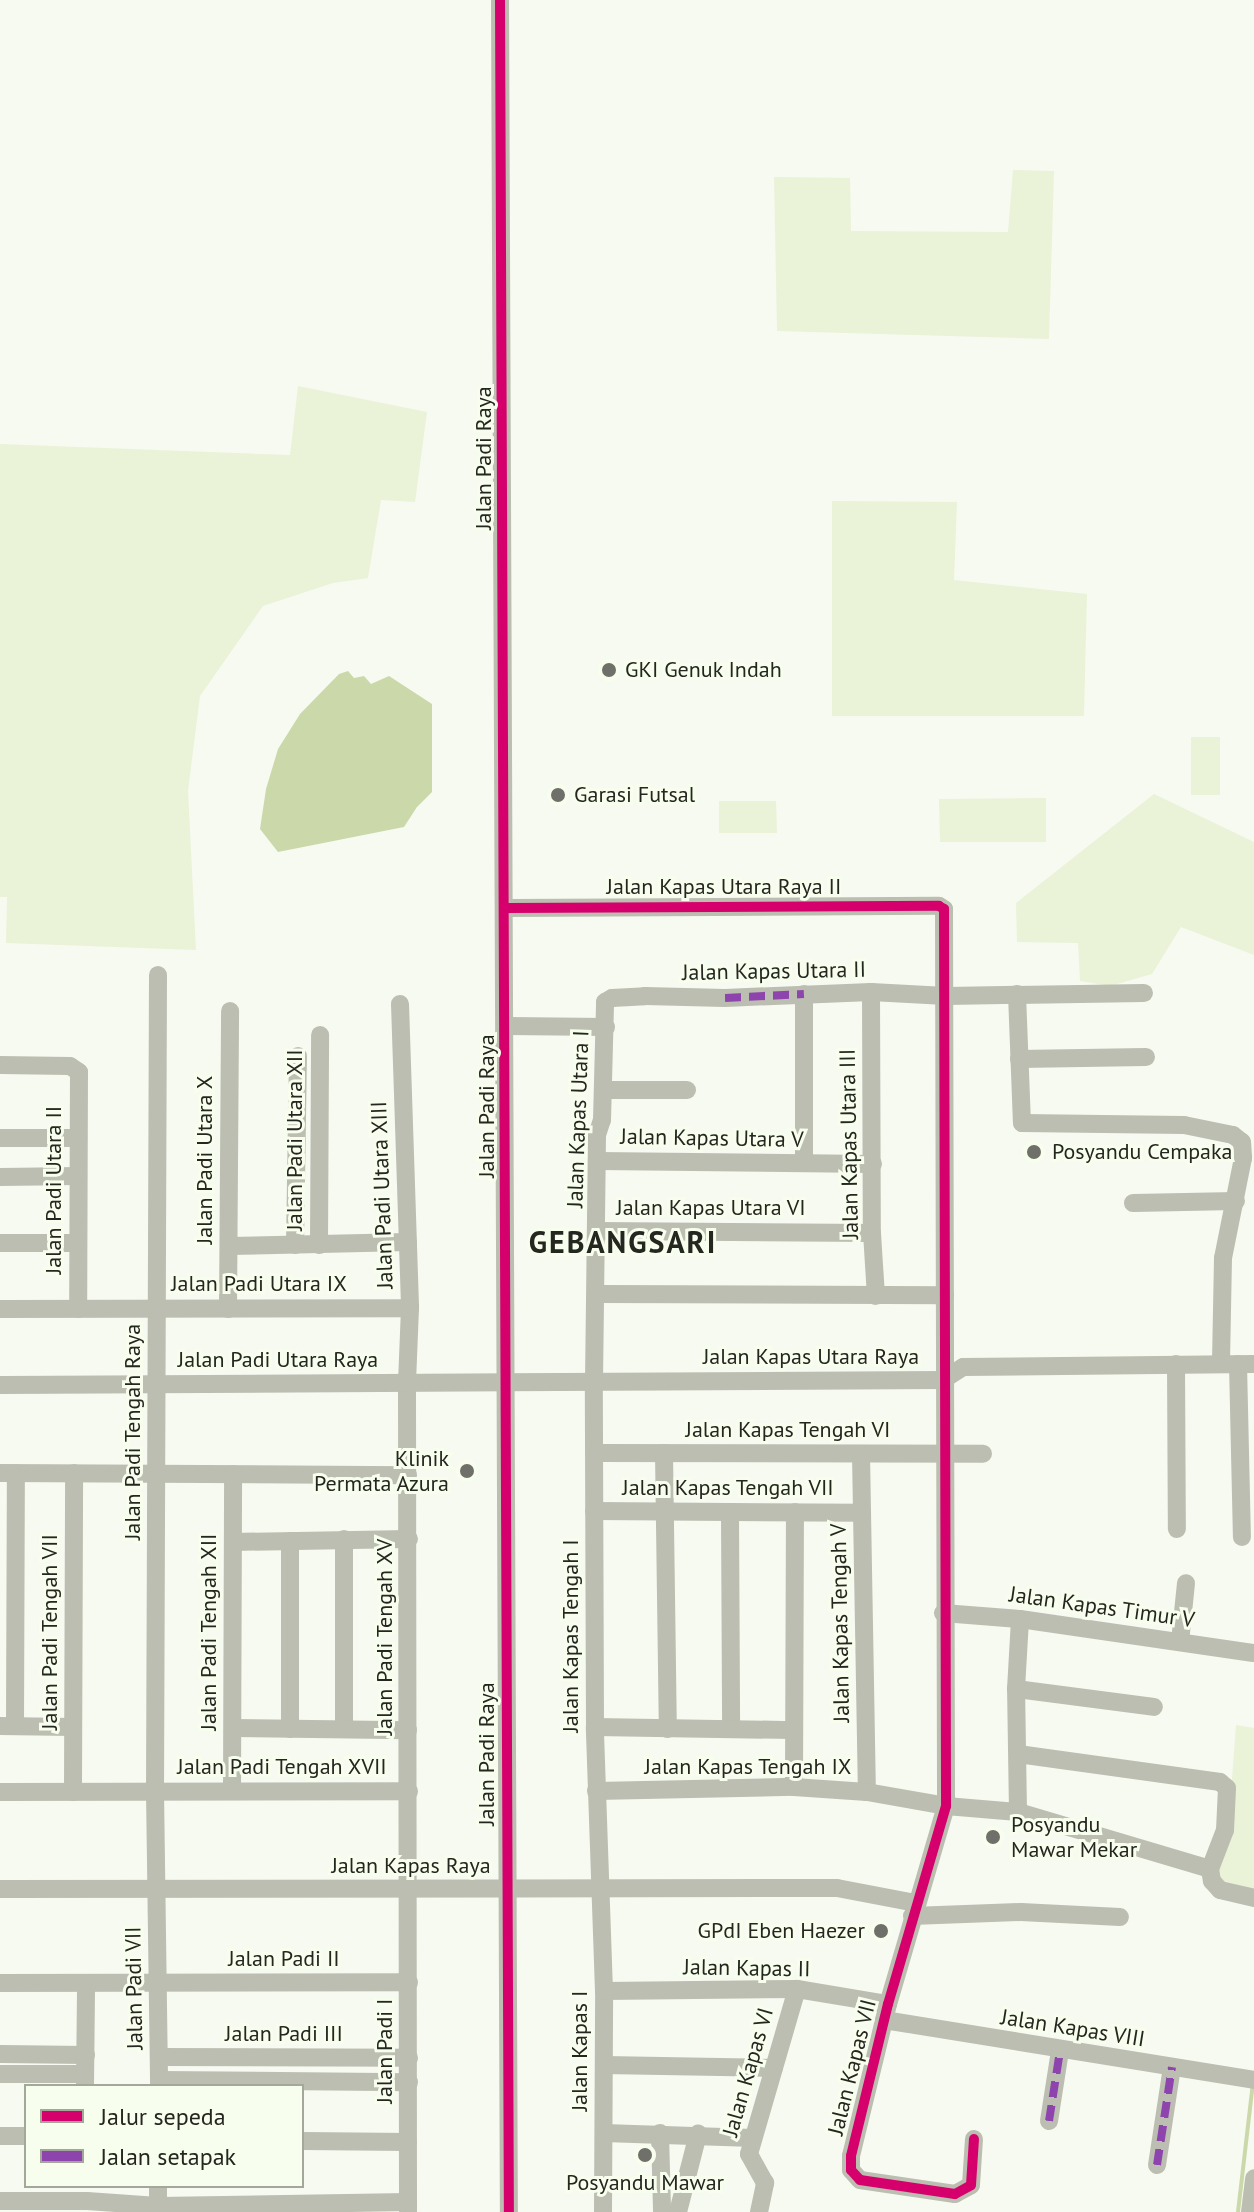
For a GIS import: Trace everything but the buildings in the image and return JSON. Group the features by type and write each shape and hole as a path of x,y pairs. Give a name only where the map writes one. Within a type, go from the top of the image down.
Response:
{"street":[{"name":"Jalan Padi Raya","path":"500,0 509,2212"},
{"name":"Jalan Kapas Utara Raya II","path":"506,908 942,907"},
{"name":"Jalan Kapas VII","path":"942,907 946,996 943,1380 946,1806 886,2012 851,2156 851,2170 855,2177 955,2194 966,2191 971,2185 974,2139"},
{"name":"Jalan Padi Tengah Raya","path":"156,1889 158,975"},
{"name":"Jalan Kapas Utara II","path":"605,1002 612,998 645,996 725,998 871,992 946,996 1144,993"},
{"name":"Jalan Kapas Utara III","path":"871,992 872,1233 876,1296"},
{"path":"804,994 804,1163"},
{"path":"1017,994 1019,1120 1026,1125 1184,1125 1233,1135 1242,1142 1244,1148 1236,1201 1223,1258 1238,1364 1242,1537"},
{"name":"Jalan Kapas Utara I","path":"594,1382 605,1002"},
{"name":"Jalan Padi Utara XIII","path":"400,1004 410,1308 407,1384"},
{"name":"Jalan Padi Utara X","path":"228,1309 230,1011"},
{"path":"506,1026 606,1027"},
{"name":"Jalan Padi Utara XII","path":"319,1245 320,1035"},
{"name":"Jalan Padi Utara XII","path":"295,1245 298,1056"},
{"path":"1019,1059 1146,1057"},
{"name":"Jalan Padi Utara II","path":"0,1065 70,1066 79,1072 78,1309"},
{"path":"604,1090 687,1090"},
{"path":"0,1138 78,1138"},
{"path":"297,1149 319,1150"},
{"name":"Jalan Kapas Utara V","path":"598,1161 873,1164"},
{"path":"0,1177 78,1176"},
{"path":"1133,1203 1236,1201"},
{"name":"Jalan Kapas Utara VI","path":"597,1231 872,1233"},
{"path":"229,1246 408,1242"},
{"path":"0,1243 78,1243"},
{"path":"597,1294 945,1295"},
{"name":"Jalan Padi Utara IX","path":"0,1309 410,1308"},
{"path":"1176,1364 1177,1529"},
{"name":"Jalan Kapas Utara Raya","path":"508,1384 943,1380 963,1367 1238,1364"},
{"name":"Jalan Kapas Tengah I","path":"594,1382 595,1727 601,1890"},
{"name":"Jalan Padi Tengah XV","path":"407,1384 410,1890"},
{"name":"Jalan Padi Utara Raya","path":"0,1385 508,1384"},
{"name":"Jalan Kapas Tengah VI","path":"594,1453 983,1454"},
{"path":"664,1453 668,1729"},
{"name":"Jalan Kapas Tengah V","path":"861,1454 867,1792"},
{"path":"73,1727 8,1726 8,1473 408,1475"},
{"name":"Jalan Padi Tengah VII","path":"73,1792 74,1473"},
{"name":"Jalan Padi Tengah XII","path":"232,1791 233,1474"},
{"name":"Jalan Kapas Tengah VII","path":"594,1511 666,1514 862,1513"},
{"path":"794,1787 795,1512"},
{"path":"730,1514 731,1729"},
{"path":"344,1539 344,1729"},
{"path":"233,1542 409,1539"},
{"path":"290,1541 290,1729"},
{"path":"1180,1642 1186,1583"},
{"name":"Jalan Kapas Timur V","path":"943,1613 1020,1619 1254,1653"},
{"path":"1018,1812 1016,1689 1020,1619"},
{"path":"1016,1689 1154,1707"},
{"path":"595,1727 794,1730"},
{"path":"233,1728 408,1730"},
{"path":"1018,1754 1220,1782 1227,1788 1226,1818 1210,1869 1212,1881 1220,1890 1254,1898"},
{"name":"Jalan Kapas Tengah IX","path":"596,1791 794,1787 867,1792 946,1806 1018,1812 1210,1869"},
{"name":"Jalan Padi Tengah XVII","path":"0,1792 409,1791"},
{"name":"Jalan Kapas Raya","path":"0,1889 837,1888 914,1909 1120,1917"},
{"name":"Jalan Padi VII","path":"156,1889 160,1984 159,2083"},
{"name":"Jalan Padi I","path":"408,2207 410,1890"},
{"name":"Jalan Kapas I","path":"601,1890 603,2212"},
{"name":"Jalan Padi II","path":"0,1983 409,1982"},
{"path":"85,2072 86,1985"},
{"name":"Jalan Kapas II","path":"604,1991 797,1989 886,2012"},
{"name":"Jalan Kapas VI","path":"759,2212 765,2183 750,2161 753,2138 797,1989"},
{"name":"Jalan Kapas VIII","path":"886,2012 1060,2051 1250,2080"},
{"path":"1049,2121 1060,2051"},
{"path":"0,2054 85,2072"},
{"name":"Jalan Padi III","path":"159,2057 409,2058"},
{"path":"604,2065 774,2068"},
{"path":"1157,2165 1172,2067"},
{"path":"0,2074 85,2072"},
{"path":"159,2083 409,2082"},
{"path":"604,2133 753,2138"},
{"path":"660,2133 662,2212"},
{"path":"678,2212 698,2134"},
{"path":"0,2136 24,2136"},
{"path":"304,2141 408,2142"},
{"path":"1250,2212 1254,2178"},
{"path":"158,2188 158,2209"},
{"path":"0,2201 86,2193 158,2209 408,2207"}],"shaded area":[{"path":"1013,170 1054,171 1049,339 777,331 774,177 850,178 851,231 1008,232"},
{"path":"298,386 427,412 415,502 381,500 368,578 333,583 263,606 200,696 188,791 196,950 6,943 7,897 0,897 0,444 290,455"},
{"path":"832,501 957,502 954,580 1087,594 1084,716 832,716"},
{"path":"348,671 354,678 364,676 371,684 389,676 432,704 432,792 404,827 278,852 260,829 266,789 278,749 300,714 339,674"},
{"path":"1191,737 1220,737 1220,795 1191,795"},
{"path":"1154,794 1254,842 1254,955 1181,927 1152,974 1110,986 1080,981 1078,943 1017,942 1016,903"},
{"path":"1046,798 1046,842 940,842 939,799"},
{"path":"719,801 776,801 777,833 719,833"},
{"path":"1236,1725 1254,1728 1254,1891 1228,1886 1215,1871 1228,1833"}],"waterway":[{"path":"1238,2212 1253,2083"}],"marked path":[{"path":"725,998 804,994"},
{"path":"1049,2121 1060,2051"},
{"path":"1157,2165 1172,2067"}],"cycle path":[{"path":"500,0 509,2212"},
{"path":"506,908 939,906 944,909 946,1806 888,2004 851,2156 851,2170 860,2180 955,2194 971,2185 974,2139"}],"place":[{"name":"GKI Genuk Indah","path":"609,670"},
{"name":"Garasi Futsal","path":"558,795"},
{"name":"Posyandu Cempaka","path":"1034,1152"},
{"name":"Klinik Permata Azura","path":"467,1471"},
{"name":"Posyandu Mawar Mekar","path":"993,1837"},
{"name":"GPdI Eben Haezer","path":"881,1931"},
{"name":"Posyandu Mawar","path":"645,2155"}],"district":[{"name":"GEBANGSARI","path":"623,1242"}]}
